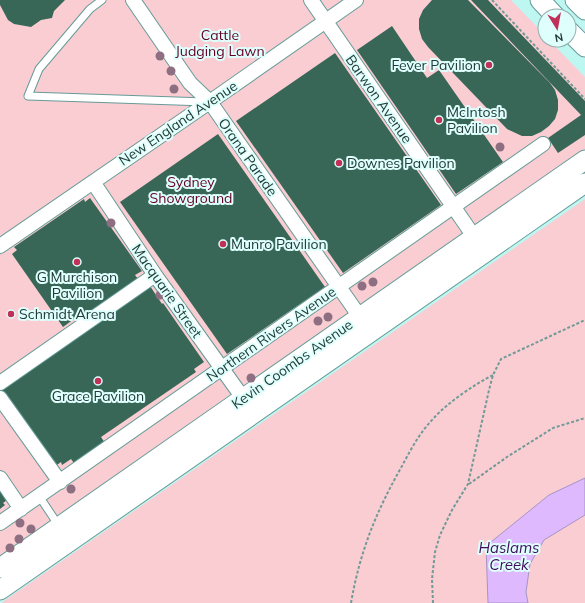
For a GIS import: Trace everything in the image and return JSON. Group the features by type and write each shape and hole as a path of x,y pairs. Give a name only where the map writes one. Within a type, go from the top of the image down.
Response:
{"main road":[{"path":"540,0 548,8"},
{"path":"575,0 585,10"},
{"path":"577,39 585,47"},
{"name":"Kevin Coombs Avenue","path":"0,568 60,528 243,398 585,160"},
{"name":"Kevin Coombs Avenue","path":"0,590 585,183"},
{"path":"360,317 371,332"}],"street":[{"name":"Orana Parade","path":"133,0 190,83 210,102 360,317"},
{"name":"Barwon Avenue","path":"311,0 475,238"},
{"name":"New England Avenue","path":"0,246 356,0"},
{"name":"Northern Rivers Avenue","path":"0,523 543,144"},
{"name":"Macquarie Street","path":"93,182 155,275 243,398"},
{"path":"0,383 155,275"},
{"path":"0,398 60,482"},
{"path":"0,478 20,509"}],"lane":[{"path":"102,0 90,9 39,69 28,96 210,102"},
{"path":"39,496 60,528"}],"path":[{"path":"492,0 585,100"},
{"path":"433,603 432,579 435,552 440,535 452,510 468,484 475,459 480,429 493,375 501,359 585,320"},
{"path":"351,603 360,558 375,518 416,440 434,416 493,375"},
{"path":"468,484 553,428 585,418"}],"green space":[{"name":"Sydney Showground","path":"0,0 511,0 537,27 537,48 557,48 585,77 585,149 0,556"},
{"path":"585,199 585,478 549,495 486,546 488,603 1,603"},
{"path":"585,515 585,603 528,603 526,592 530,564 544,540"}],"water":[{"name":"Haslams Creek","path":"585,478 585,515 544,540 530,564 526,592 528,603 488,603 486,546 549,495"}],"building":[{"path":"0,0 65,0 54,11 52,18 41,20 31,27 14,24 8,20 0,5"},
{"name":"Fever Pavilion","path":"432,0 468,0 550,83 555,90 558,100 558,110 555,119 549,126 532,136 522,136 507,129 428,47 422,39 419,29 419,19 423,10"},
{"path":"471,0 488,0 585,101 585,135 558,153 548,138 581,115"},
{"name":"McIntosh Pavilion","path":"392,26 427,78 439,70 503,162 456,194 357,50"},
{"name":"Downes Pavilion","path":"335,53 441,205 343,273 236,121"},
{"name":"Munro Pavilion","path":"218,134 325,287 227,354 120,202"},
{"name":"G Murchison Pavilion","path":"90,198 142,271 135,275 138,279 76,322 74,319 63,327 12,254 17,250 14,247 84,199 85,202"},
{"name":"Grace Pavilion","path":"150,286 204,362 194,369 196,372 101,437 109,449 79,470 71,459 62,465 61,462 54,467 0,390"},
{"path":"0,484 10,498 3,503 5,505 0,509"}],"place":[{"name":"Fever Pavilion","path":"489,65"},
{"name":"McIntosh Pavilion","path":"439,120"},
{"name":"Downes Pavilion","path":"339,163"},
{"name":"Munro Pavilion","path":"223,244"},
{"name":"G Murchison Pavilion","path":"77,262"},
{"name":"Schmidt Arena","path":"11,314"},
{"name":"Grace Pavilion","path":"98,381"}],"park label":[{"name":"Cattle Judging Lawn","path":"220,44"}]}
